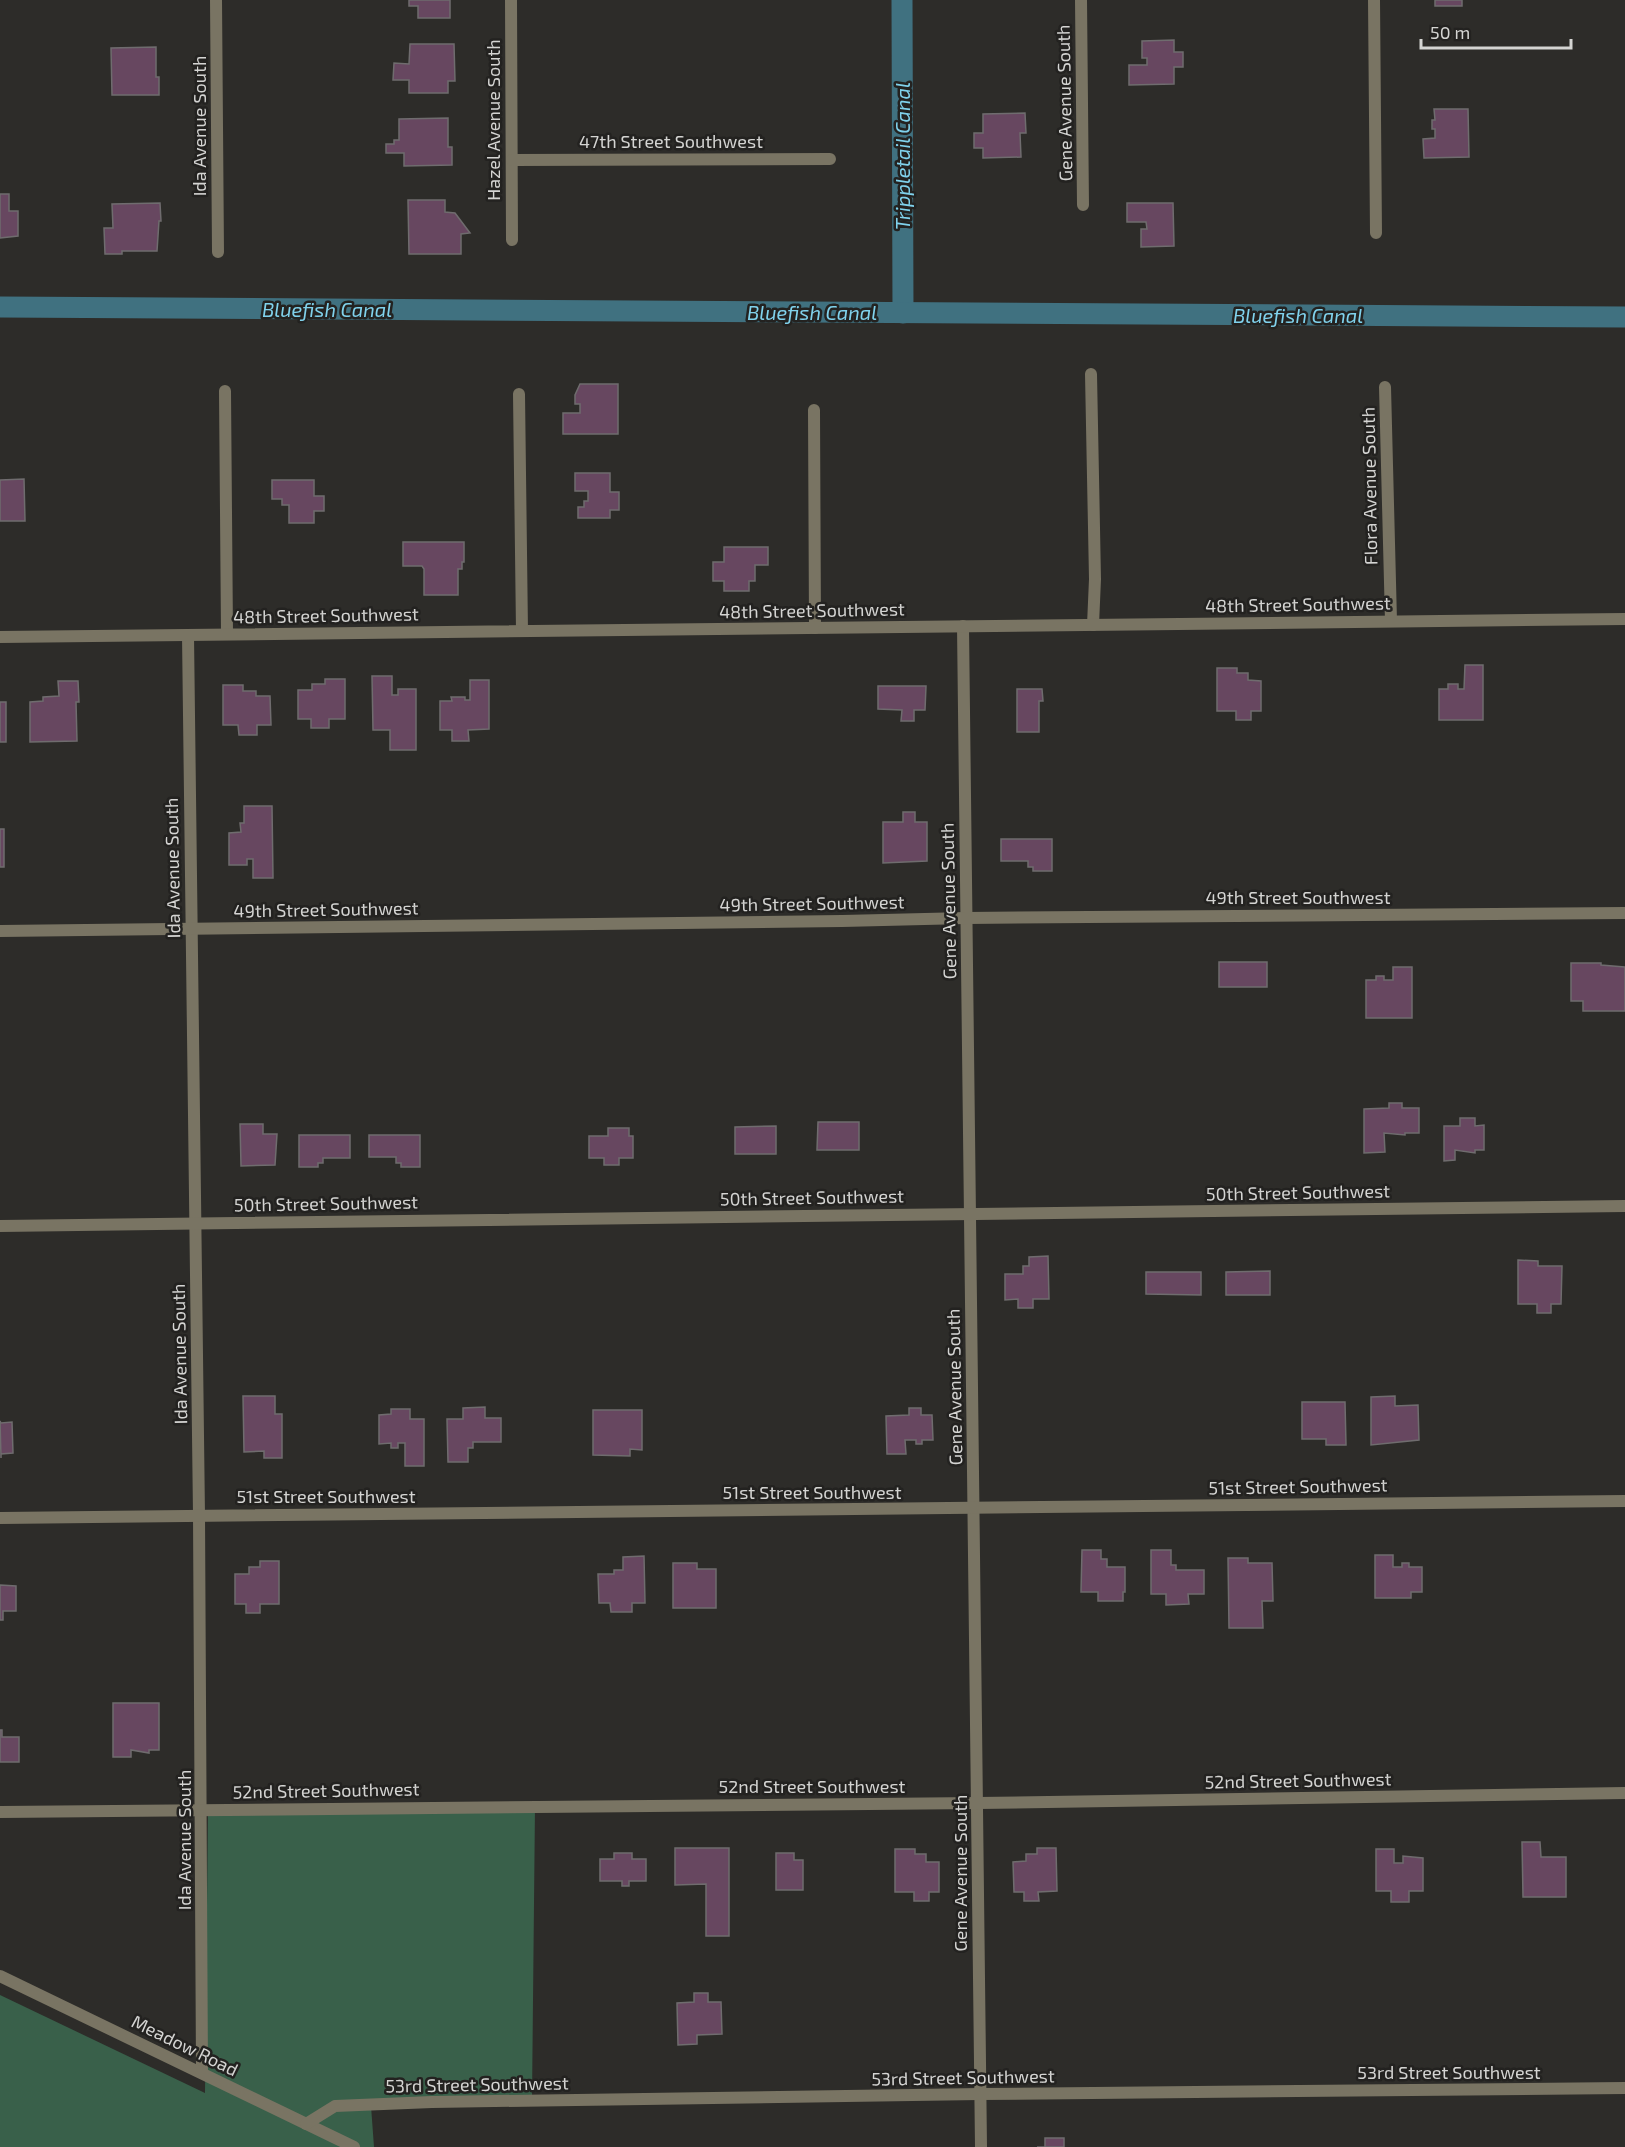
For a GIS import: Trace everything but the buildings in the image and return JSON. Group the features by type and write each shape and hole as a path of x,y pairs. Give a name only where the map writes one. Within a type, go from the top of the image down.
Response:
{"street":[{"name":"Ida Avenue South","path":"216,0 218,252"},
{"name":"Hazel Avenue South","path":"510,0 512,240"},
{"name":"Gene Avenue South","path":"1081,0 1083,205"},
{"path":"1374,0 1376,233"},
{"name":"47th Street Southwest","path":"512,160 830,159"},
{"path":"1091,374 1095,579 1093,625"},
{"name":"Flora Avenue South","path":"1385,387 1391,621"},
{"path":"225,390 227,634"},
{"path":"519,394 522,631"},
{"path":"814,410 815,628"},
{"name":"48th Street Southwest","path":"0,637 1625,619"},
{"name":"Gene Avenue South","path":"963,626 981,2147"},
{"name":"Ida Avenue South","path":"188,635 202,1810 202,2073"},
{"name":"49th Street Southwest","path":"0,931 966,918 1625,913"},
{"name":"50th Street Southwest","path":"0,1226 1625,1206"},
{"name":"51st Street Southwest","path":"0,1518 1625,1501"},
{"name":"52nd Street Southwest","path":"0,1812 978,1803 1625,1793"},
{"name":"Meadow Road","path":"0,1976 354,2147"},
{"name":"53rd Street Southwest","path":"306,2124 335,2106 432,2102 1625,2088"}],"green space":[{"path":"535,1806 532,2099 371,2106 374,2147 0,2147 0,1995 205,2093 208,1810"}],"waterway":[{"name":"Trippletail Canal","path":"902,0 903,313"},
{"name":"Bluefish Canal","path":"0,307 1625,317"}]}
